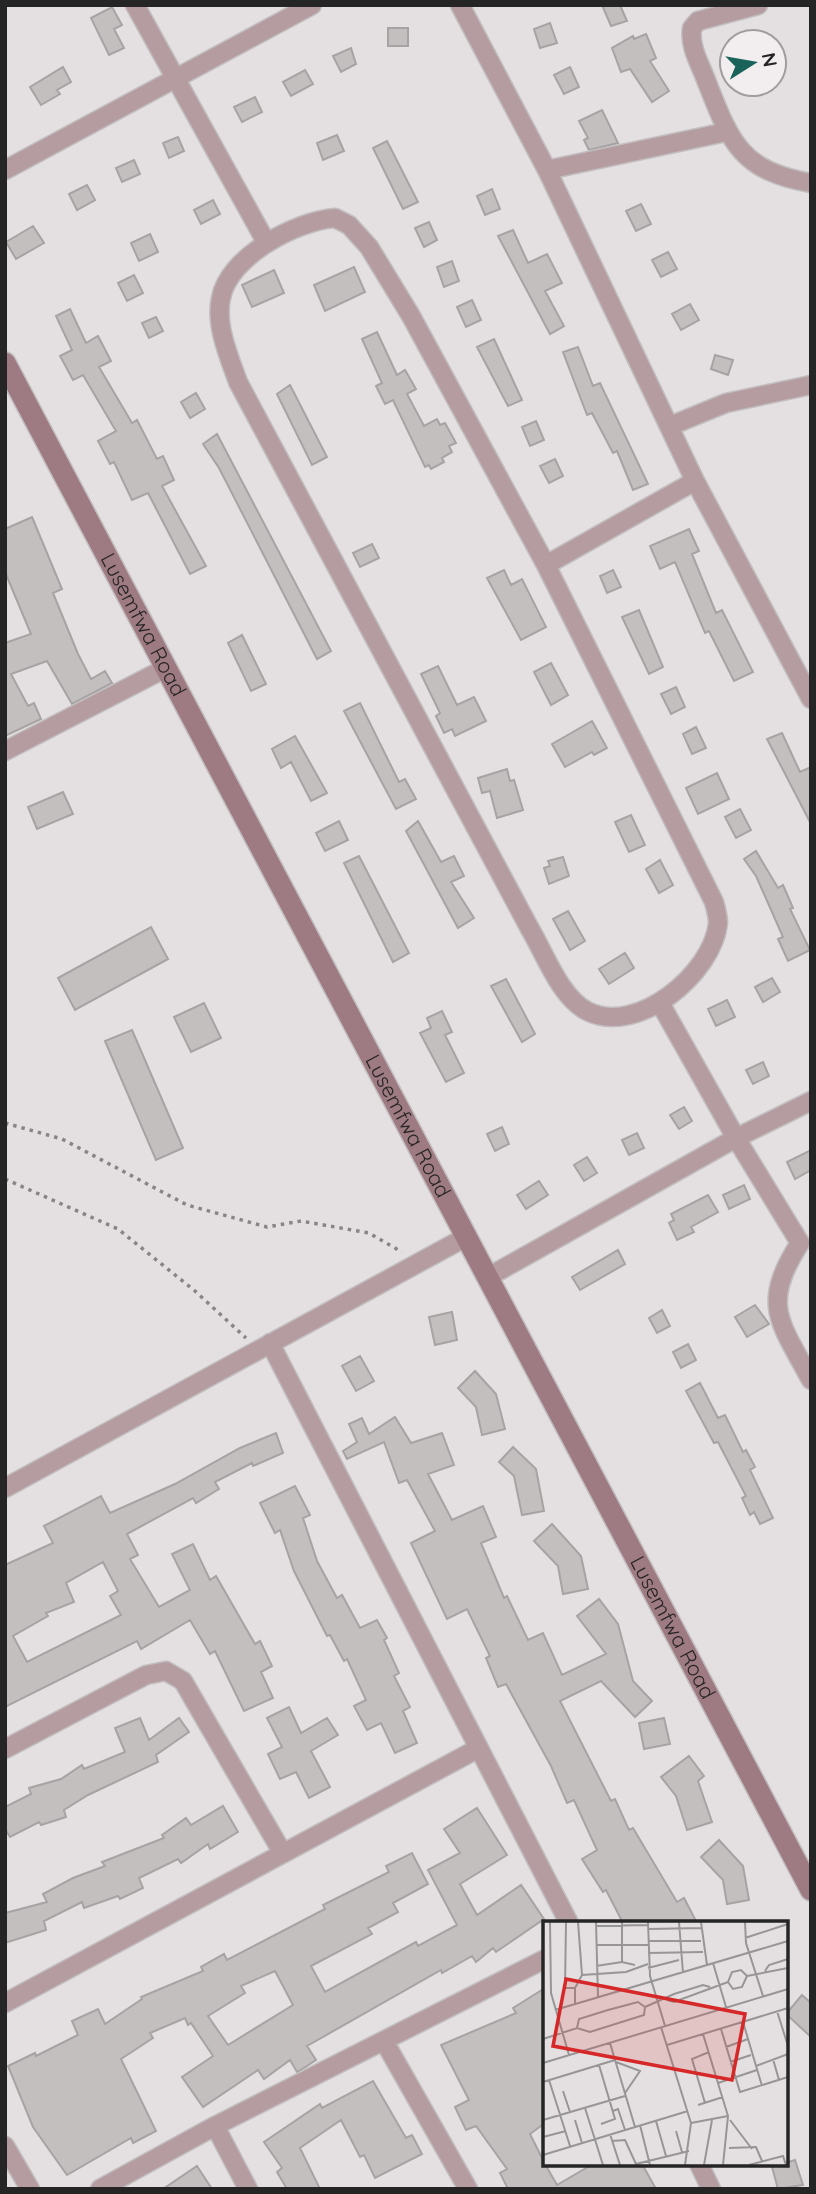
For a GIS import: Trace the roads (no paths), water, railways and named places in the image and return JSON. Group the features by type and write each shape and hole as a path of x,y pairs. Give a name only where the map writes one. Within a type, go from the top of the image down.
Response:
{"street":[{"path":"135,5 266,242"},
{"path":"5,170 312,5"},
{"path":"460,5 547,170 695,481 811,699"},
{"path":"758,5 698,20 692,28 692,45 726,132 743,154 780,178 811,183"},
{"path":"547,170 726,132"},
{"path":"335,218 349,225 369,247 411,316 546,565 714,902 718,920 708,951 687,981 660,1003 638,1012 600,1017 572,1000 530,929 251,408 227,350 220,299 230,274 266,242 323,219 335,218"},
{"name":"Lusemfwa Road","path":"5,363 811,1889"},
{"path":"670,426 726,403 811,385"},
{"path":"546,565 695,481"},
{"path":"5,751 166,668"},
{"path":"660,1003 736,1138 805,1243 783,1271 775,1304 811,1380"},
{"path":"488,1277 736,1138 811,1101"},
{"path":"5,1488 466,1237"},
{"path":"262,1348 479,1748 568,1921"},
{"path":"5,1749 146,1675 166,1671 183,1681 282,1852"},
{"path":"5,2003 479,1748"},
{"path":"100,2189 215,2126 543,1960"},
{"path":"384,2041 468,2189"},
{"path":"215,2126 248,2189"},
{"path":"5,2146 30,2189"},
{"path":"700,2166 711,2189"}]}
